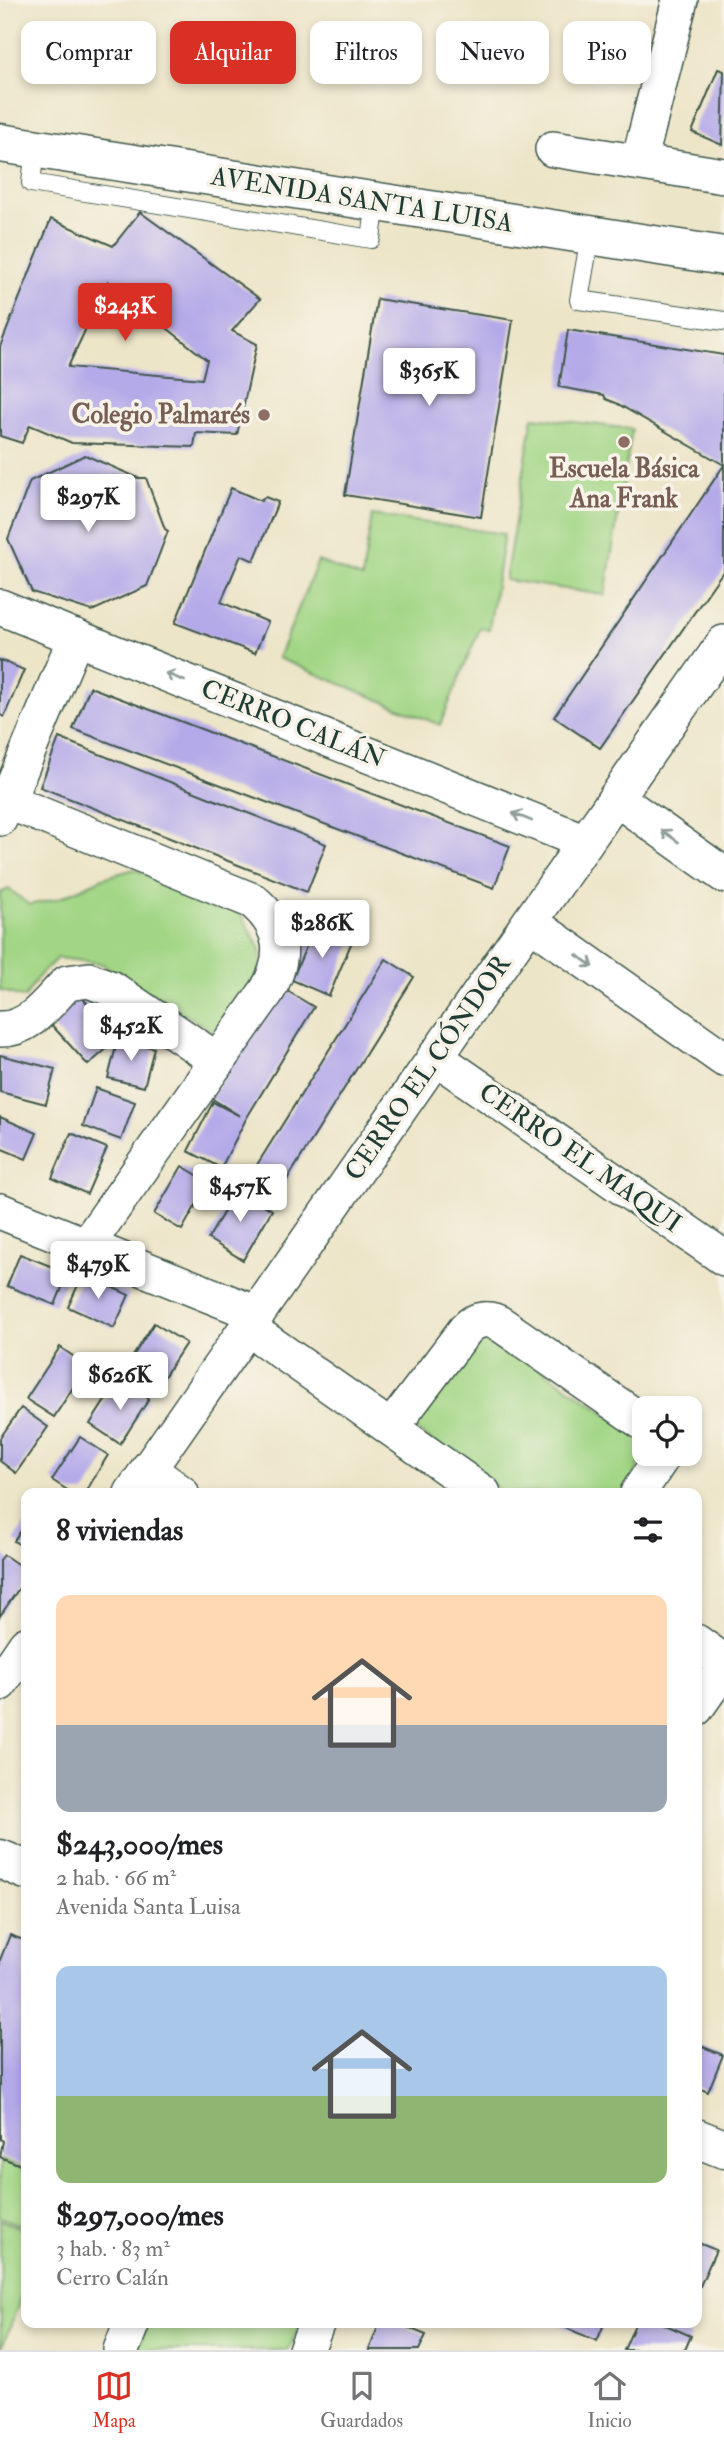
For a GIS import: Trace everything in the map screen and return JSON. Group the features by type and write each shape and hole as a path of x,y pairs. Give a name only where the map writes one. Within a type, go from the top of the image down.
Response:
{"main road":[{"name":"AVENIDA SANTA LUISA","path":"18,146 724,257"},
{"path":"702,2140 724,2149"}],"street":[{"path":"639,163 680,0"},
{"path":"554,149 724,176"},
{"name":"CERRO CALÁN","path":"0,607 585,842"},
{"path":"76,637 4,809 246,897 265,913 281,948 279,967 267,991 86,1246"},
{"name":"CERRO EL CÓNDOR","path":"140,1481 616,798 713,682 724,643"},
{"path":"616,798 724,875"},
{"path":"530,922 724,1059"},
{"path":"0,1029 16,1028 27,1022 67,983 89,980 112,989 218,1061"},
{"name":"CERRO EL MAQUI","path":"435,1057 724,1258"},
{"path":"0,1211 86,1246 252,1321 391,1428 476,1488"},
{"path":"391,1428 466,1329 476,1321 488,1320 502,1325 632,1415"},
{"path":"641,1488 656,1466"},
{"path":"140,1481 164,1488"},
{"path":"702,1646 724,1662"},
{"path":"0,1683 21,1652"},
{"path":"702,1699 724,1668"},
{"path":"121,2350 130,2328"},
{"path":"306,2350 315,2328"}],"lane":[{"path":"590,236 579,300 724,321"}],"green space":[{"path":"533,417 632,429 605,595 505,580"},
{"path":"372,515 504,534 489,630 480,628 440,725 278,658 318,561 362,578"},
{"path":"134,869 240,912 260,949 261,976 216,1033 100,963 57,958 37,978 25,998 0,990 0,893 9,889 29,905 60,898 103,878"},
{"path":"481,1328 632,1431 632,1466 639,1466 629,1488 497,1488 415,1429 415,1416"},
{"path":"0,2160 21,2168 21,2225 0,2217"},
{"path":"0,2220 21,2228 21,2298 1,2350"},
{"path":"146,2328 298,2328 289,2350 137,2350"}],"building":[{"path":"718,69 724,71 722,145 692,132"},
{"path":"140,212 260,299 232,331 257,344 237,435 196,433 194,447 72,443 30,425 22,443 0,436 0,347 51,219 113,246","holes":["108,281 207,360 202,379 68,367"]},
{"path":"377,299 513,320 481,517 345,495"},
{"path":"568,330 724,355 724,465 606,399 604,395 559,387"},
{"path":"85,455 138,478 146,478 168,531 147,586 92,611 32,592 8,539 30,481"},
{"path":"724,465 724,570 600,748 554,717"},
{"path":"231,488 261,501 265,497 278,502 254,561 241,555 221,602 268,622 255,653 175,623"},
{"path":"0,660 24,670 4,717 0,715"},
{"path":"90,687 510,846 494,888 73,729"},
{"path":"59,738 326,844 307,892 40,787"},
{"path":"316,923 353,939 329,996 292,980"},
{"path":"386,959 414,977 278,1194 250,1176"},
{"path":"279,986 314,1007 246,1119 221,1168 188,1151 213,1102 240,1116 211,1098"},
{"path":"79,994 118,1039 88,1065 48,1021"},
{"path":"118,1039 154,1048 144,1087 108,1078"},
{"path":"0,1055 55,1069 46,1104 0,1092"},
{"path":"96,1088 135,1102 121,1140 83,1126"},
{"path":"0,1117 37,1133 26,1159 0,1148"},
{"path":"71,1133 107,1148 87,1194 52,1178"},
{"path":"182,1166 209,1182 182,1230 154,1214"},
{"path":"237,1189 272,1210 243,1260 208,1239"},
{"path":"20,1254 68,1273 55,1305 7,1286"},
{"path":"83,1274 129,1295 114,1328 68,1307"},
{"path":"154,1323 186,1343 156,1389 125,1369"},
{"path":"60,1347 87,1366 54,1417 26,1399"},
{"path":"119,1379 149,1399 120,1444 90,1424"},
{"path":"21,1408 48,1427 16,1473 0,1461 0,1438"},
{"path":"80,1437 108,1455 88,1488 64,1488 52,1480"},
{"path":"21,1530 21,1546 14,1541"},
{"path":"4,1555 21,1567 21,1585 0,1616 0,1560"},
{"path":"10,1935 21,1939 21,2165 0,2157 3,2141 0,2139 0,1960"},
{"path":"702,2046 723,2055 708,2092 702,2090"},
{"path":"702,2244 716,2250 702,2282"},
{"path":"378,2328 409,2328 426,2335 419,2350 369,2350"},
{"path":"566,2328 602,2328 597,2341"},
{"path":"633,2328 673,2328 691,2336 685,2350 624,2350"}],"place":[{"name":"Colegio Palmarés","path":"264,415"},
{"name":"Escuela Básica Ana Frank","path":"624,442"}]}
